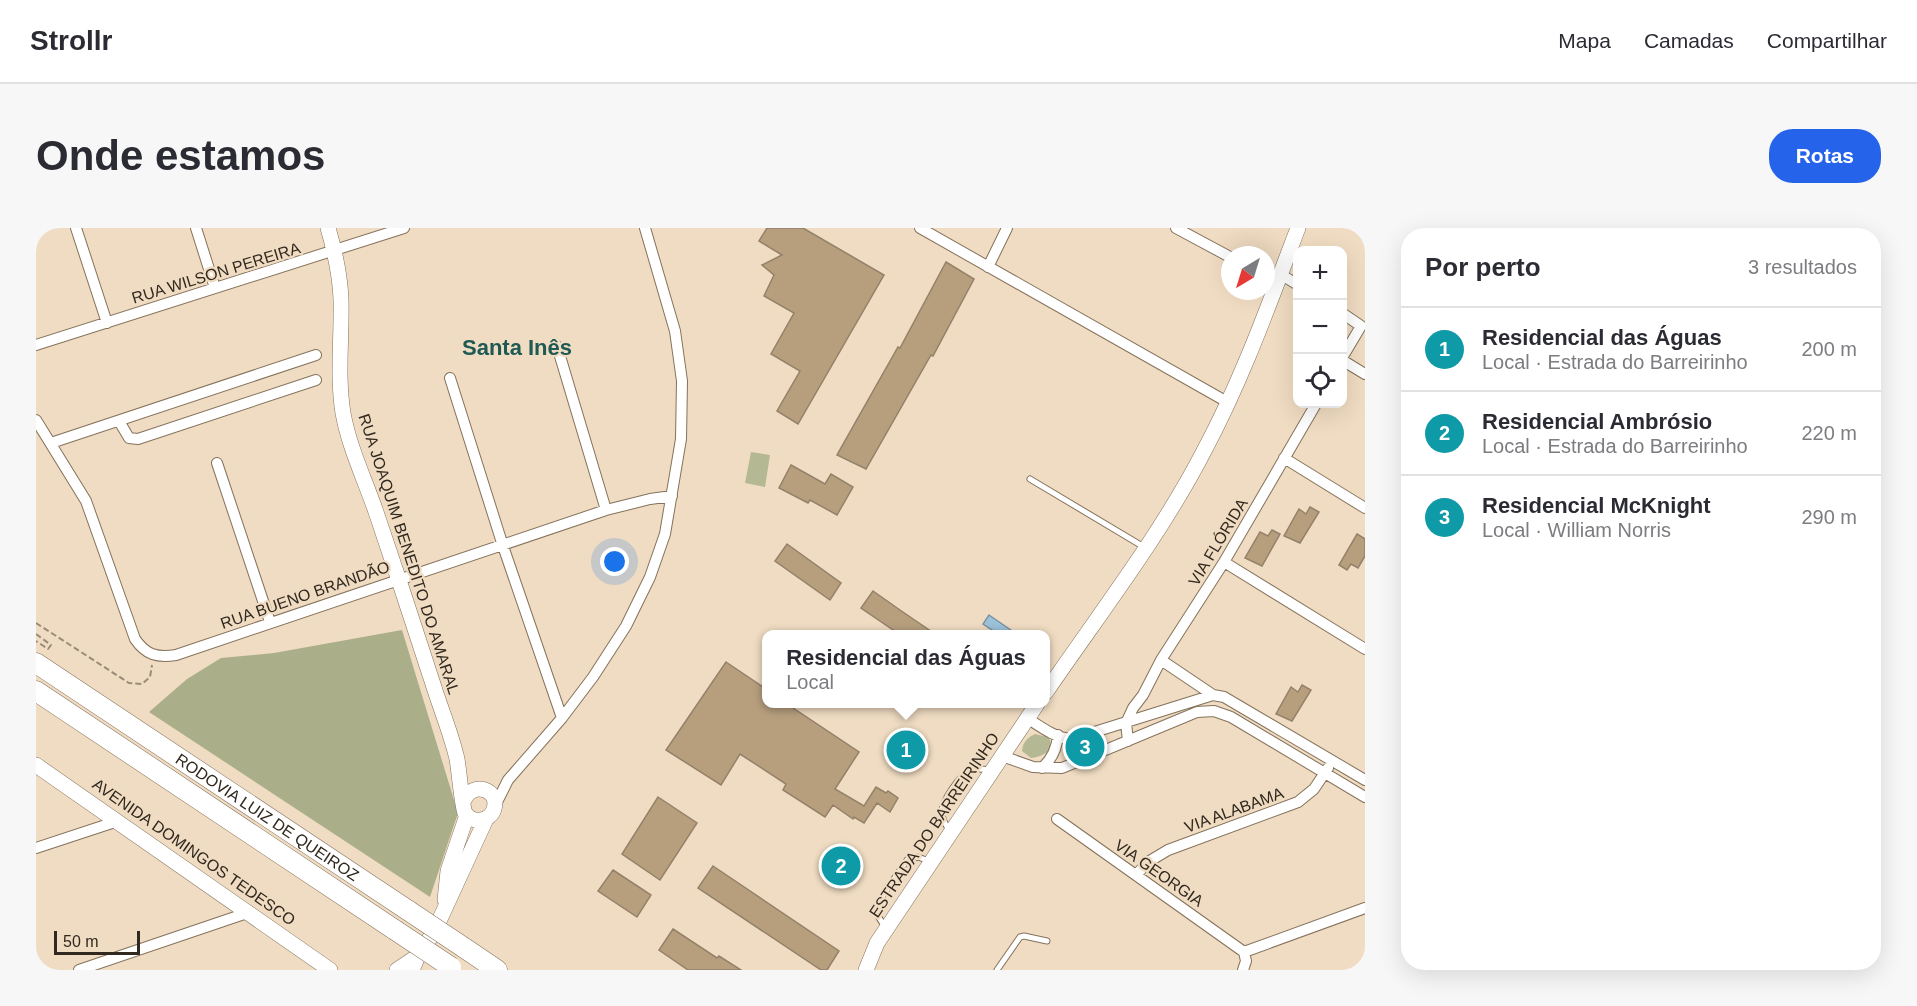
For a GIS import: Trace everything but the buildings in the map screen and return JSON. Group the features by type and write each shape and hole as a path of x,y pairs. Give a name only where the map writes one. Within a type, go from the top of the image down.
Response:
{"highway":[{"name":"RODOVIA LUIZ DE QUEIROZ","path":"36,663 497,970"},
{"name":"RODOVIA LUIZ DE QUEIROZ","path":"36,691 453,968"}],"street":[{"path":"76,228 107,323"},
{"path":"196,228 215,288"},
{"name":"RUA JOAQUIM BENEDITO DO AMARAL","path":"328,228 335,252 341,299 343,414 456,758 465,807"},
{"name":"RUA WILSON PEREIRA","path":"36,345 335,252 404,228"},
{"path":"397,970 415,963 434,932 490,812 508,780 562,718 593,677 626,626 650,577 662,545 681,439 682,381 675,331 645,228"},
{"path":"920,228 1229,403"},
{"path":"988,267 1007,228"},
{"path":"1176,228 1221,252"},
{"path":"1275,276 1298,228"},
{"path":"1275,278 1293,284"},
{"path":"1050,686 1166,518 1203,453 1229,403 1256,342 1268,300"},
{"path":"1347,316 1361,326 1347,350"},
{"path":"557,346 606,510"},
{"path":"51,443 316,355"},
{"path":"1347,362 1365,374"},
{"path":"450,378 503,546 562,718"},
{"path":"119,421 129,438 138,439 316,380"},
{"name":"VIA FLÓRIDA","path":"1126,723 1132,708 1143,695 1161,660 1224,562 1314,408"},
{"path":"36,420 86,501 135,639 142,649 153,656"},
{"path":"1284,459 1365,508"},
{"path":"217,463 270,622"},
{"name":"RUA BUENO BRANDÃO","path":"153,656 176,655 606,510 672,496"},
{"path":"1224,562 1365,649"},
{"path":"1161,660 1213,695 1224,698 1365,780"},
{"path":"1143,695 1152,731"},
{"path":"1027,718 1058,735 1072,739 1213,695"},
{"name":"ESTRADA DO BARREIRINHO","path":"866,970 877,943 1034,708"},
{"path":"1002,756 1042,768 1062,768 1197,712 1214,711 1231,717 1365,797"},
{"path":"1126,723 1128,741"},
{"path":"1042,768 1053,755 1058,735"},
{"name":"RUA JOAQUIM BENEDITO DO AMARAL","path":"456,758 481,789"},
{"name":"VIA ALABAMA","path":"1136,875 1148,862 1168,850 1298,802 1314,789 1332,760"},
{"name":"AVENIDA DOMINGOS TEDESCO","path":"36,765 250,912 330,970"},
{"path":"445,906 448,871 469,792 508,780"},
{"path":"481,789 492,796 490,812"},
{"path":"465,807 476,820 490,812"},
{"name":"VIA GEORGIA","path":"1057,819 1244,952"},
{"path":"36,848 118,821"},
{"path":"1243,970 1246,961 1244,952 1365,908"},
{"path":"79,970 250,912"}],"lane":[{"path":"1030,479 1145,548"},
{"path":"950,832 943,820 942,810 954,786 962,776 972,770 981,768 992,770"},
{"path":"887,928 878,916 879,901 907,860 918,858 931,861"},
{"path":"997,970 1020,937 1047,941"}],"path":[{"path":"36,623 129,684 142,684 150,677 153,656"},
{"path":"36,634 51,645 48,649 36,641"}],"green space":[{"path":"751,452 770,455 765,487 745,483"},
{"path":"402,630 458,813 430,897 149,712 187,679 221,658 274,653"},
{"path":"1035,734 1048,737 1051,746 1044,754 1031,758 1022,751 1026,741"}],"water":[{"path":"989,615 1011,630 992,630 983,624"}],"place":[{"name":"Residencial McKnight","path":"1085,747"},
{"name":"Residencial das Águas","path":"906,750"},
{"name":"Residencial Ambrósio","path":"841,866"}],"district":[{"name":"Santa Inês","path":"517,347"}]}
